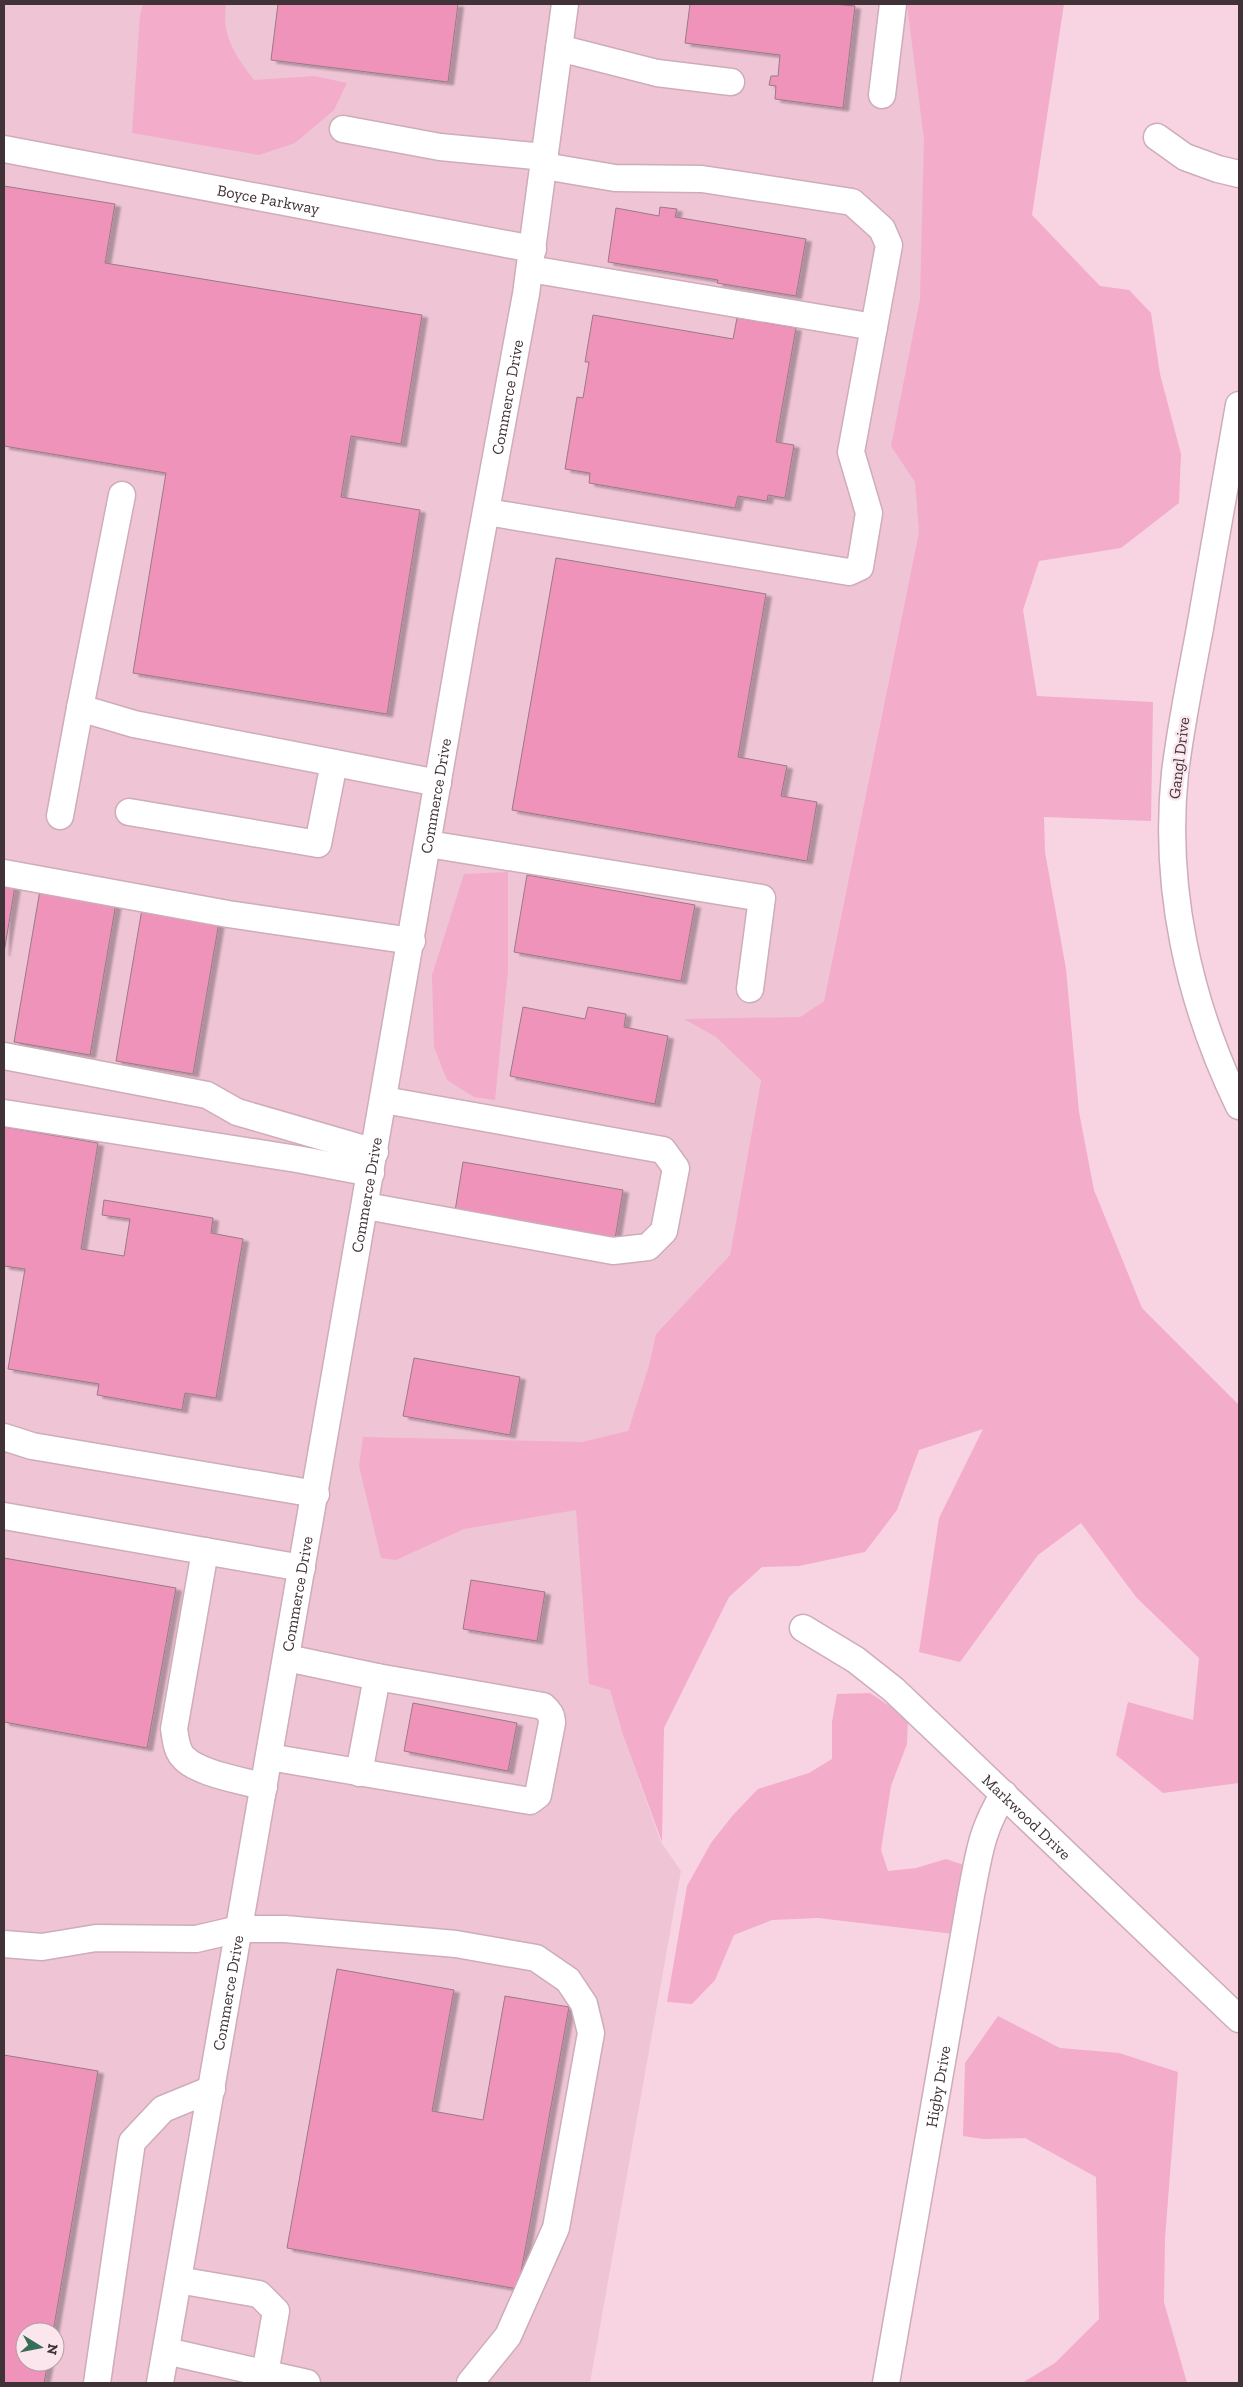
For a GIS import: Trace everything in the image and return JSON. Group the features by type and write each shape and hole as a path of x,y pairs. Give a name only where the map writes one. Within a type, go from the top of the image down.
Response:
{"street":[{"name":"Commerce Drive","path":"160,2383 531,259 565,4"},
{"path":"882,94 893,4"},
{"path":"559,48 657,73 731,82"},
{"path":"343,129 440,147 544,162 615,178 702,179 852,202 882,229 889,245 851,452 869,513 860,567 850,572 487,512"},
{"path":"1157,137 1185,157 1218,169 1239,174"},
{"name":"Boyce Parkway","path":"4,149 531,259 874,327"},
{"name":"Gangl Drive","path":"1239,405 1188,692 1176,773 1172,847 1181,930 1191,977 1205,1024 1239,1106"},
{"path":"60,816 122,495"},
{"path":"80,708 134,724 438,783"},
{"path":"128,812 318,844 334,763"},
{"path":"428,844 762,898 750,989"},
{"path":"4,873 228,914 412,941"},
{"path":"4,1056 207,1095 237,1112 373,1163"},
{"path":"366,1206 613,1251 648,1247 664,1231 676,1168 663,1150 384,1100"},
{"path":"4,1113 297,1159 373,1163"},
{"path":"4,1437 32,1446 316,1494"},
{"path":"4,1516 302,1568"},
{"path":"205,1551 174,1729 177,1747 183,1758 194,1765 264,1787"},
{"name":"Markwood Drive","path":"803,1628 856,1660 894,1690 1239,2020"},
{"path":"269,1757 530,1801 538,1795 552,1723 548,1710 543,1706 377,1677 286,1658"},
{"path":"360,1773 377,1677"},
{"name":"Higby Drive","path":"886,2383 970,1895 984,1832 991,1815 1004,1794"},
{"path":"4,1944 42,1947 96,1938 196,1940 239,1929 286,1929 456,1944 536,1958 568,1980 584,2004 591,2033 556,2228 508,2336 470,2383"},
{"path":"97,2383 132,2142 163,2109 212,2089"},
{"path":"178,2280 258,2294 276,2311 264,2374"},
{"path":"166,2351 307,2383"}],"shaded area":[{"path":"4,4 1006,4 919,532 824,1001 800,1017 761,1080 730,1255 656,1334 649,1365 628,1431 610,1690 623,1735 661,1842 681,1871 590,2383 4,2383"},
{"path":"143,4 226,4 226,26 231,45 254,80 314,76 347,83 334,110 295,143 259,155 132,133 140,15"},
{"path":"907,4 1064,4 1032,215 1100,286 1129,290 1151,313 1160,374 1181,454 1179,503 1121,548 1039,561 1023,610 1037,696 1153,702 1151,821 1044,817 1045,852 1066,969 1079,1112 1094,1190 1142,1308 1239,1405 1239,1783 1163,1793 1116,1755 1128,1702 1193,1720 1199,1658 1136,1597 1081,1523 1038,1555 960,1662 919,1652 939,1518 983,1429 919,1450 897,1510 865,1552 799,1566 762,1567 729,1597 664,1728 662,1842 623,1735 610,1690 589,1684 576,1510 464,1529 396,1560 381,1558 359,1466 363,1437 582,1442 628,1431 649,1365 656,1334 730,1255 761,1080 716,1037 684,1019 800,1017 824,1001 919,532 915,482 891,446 920,299 924,140"},
{"path":"508,872 508,971 495,1100 474,1097 447,1080 434,1047 432,975 464,874"},
{"path":"870,1693 908,1718 907,1744 891,1786 881,1850 888,1871 916,1868 946,1859 967,1866 954,1934 818,1918 772,1920 734,1935 715,1980 692,2004 667,2002 687,1886 711,1843 733,1815 758,1789 809,1773 832,1759 832,1722 837,1694"},
{"path":"998,2016 1060,2048 1119,2053 1178,2072 1165,2238 1164,2302 1187,2383 1022,2383 1055,2363 1099,2319 1096,2177 1025,2138 983,2139 963,2136 965,2063"}],"building":[{"path":"278,4 458,4 448,82 271,60"},
{"path":"690,4 834,4 855,6 843,108 775,99 776,86 769,85 771,76 778,76 780,55 685,43"},
{"path":"4,186 115,204 105,263 422,315 401,444 351,436 341,497 420,510 387,714 133,673 166,473 4,446"},
{"path":"660,207 677,209 675,217 806,239 796,296 717,283 718,280 608,262 616,208 659,216"},
{"path":"593,315 733,339 737,318 796,328 776,442 794,445 785,498 768,495 767,501 738,496 735,508 589,483 590,473 565,469 577,397 583,398 589,362 585,362"},
{"path":"556,558 766,594 738,757 787,766 781,796 817,802 807,861 512,810"},
{"path":"527,875 695,905 681,981 514,952"},
{"path":"4,884 15,886 4,953"},
{"path":"40,890 116,903 90,1055 14,1042"},
{"path":"142,909 219,922 193,1074 116,1061"},
{"path":"523,1007 585,1019 588,1007 626,1014 624,1027 668,1036 655,1104 510,1076"},
{"path":"4,1127 98,1143 81,1249 124,1256 130,1219 102,1215 104,1200 213,1218 211,1233 243,1239 216,1398 185,1393 182,1410 97,1395 99,1384 8,1369 25,1269 4,1266"},
{"path":"463,1162 623,1190 615,1239 455,1211"},
{"path":"414,1358 520,1377 510,1435 403,1416"},
{"path":"4,1558 176,1588 147,1748 4,1722"},
{"path":"471,1580 545,1592 537,1641 463,1629"},
{"path":"413,1703 517,1723 508,1771 404,1751"},
{"path":"337,1969 454,1990 432,2111 483,2120 505,1996 569,2007 518,2289 287,2248"},
{"path":"4,2055 98,2071 55,2322 15,2322 15,2372 46,2372 44,2383 4,2383"}]}
